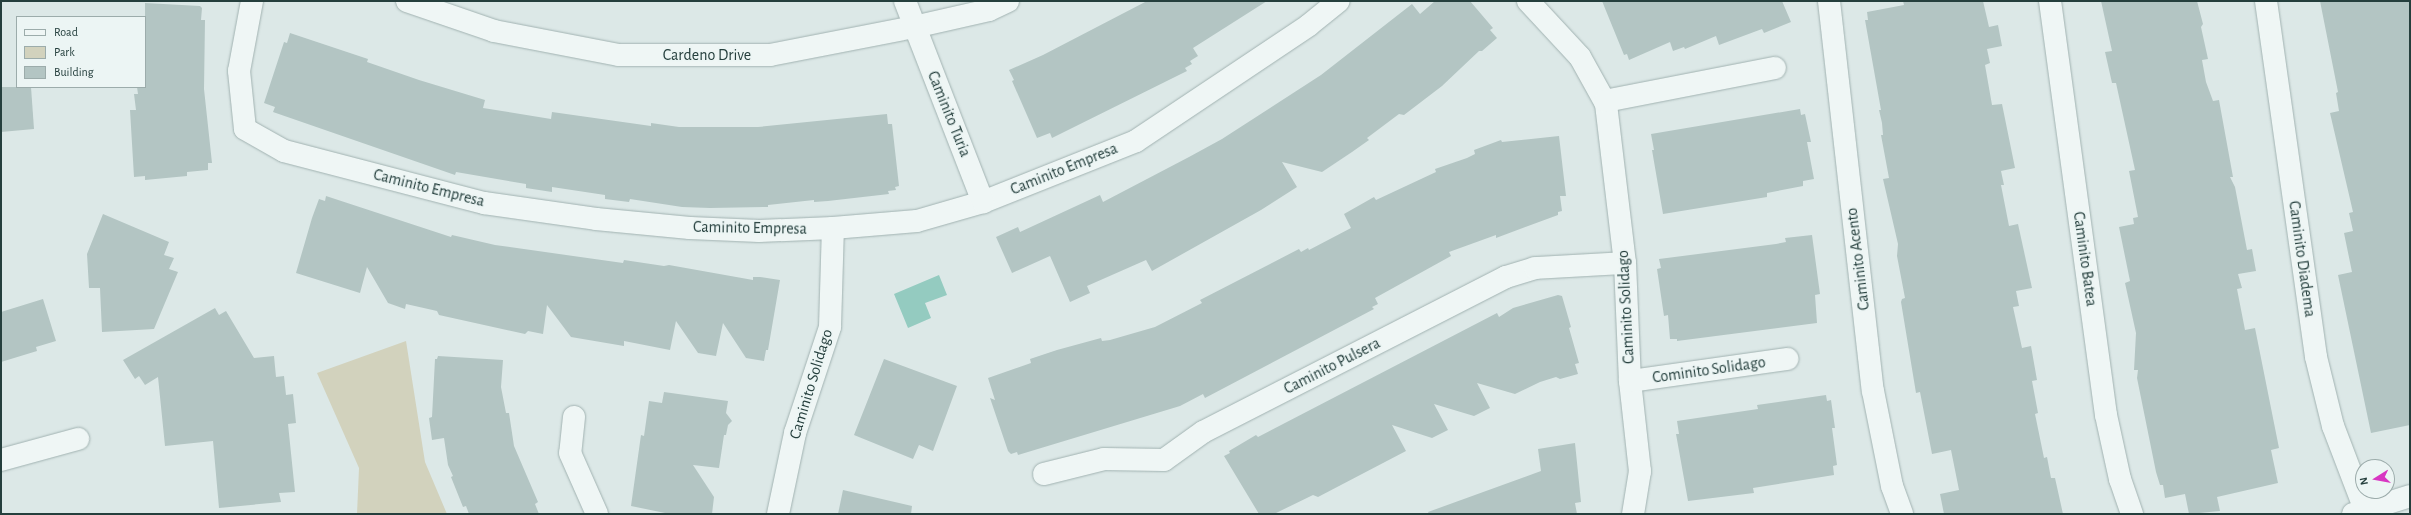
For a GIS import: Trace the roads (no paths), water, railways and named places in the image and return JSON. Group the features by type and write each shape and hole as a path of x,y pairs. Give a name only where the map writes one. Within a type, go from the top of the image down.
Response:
{"street":[{"name":"Caminito Empresa","path":"252,1 239,71 245,129 284,151 484,203 581,217 706,229 759,231 832,228 917,221 982,202 1136,140 1309,25 1339,1"},
{"name":"Cardeno Drive","path":"407,1 494,31 619,55 770,55 914,27 989,10 1008,1"},
{"name":"Caminito Turia","path":"904,1 982,202"},
{"name":"Caminito Solidago","path":"1528,1 1580,57 1605,101 1625,263 1630,381 1640,471 1633,514"},
{"name":"Caminito Acento","path":"1828,1 1873,391 1892,486 1902,514"},
{"name":"Caminito Batea","path":"2050,1 2106,415 2120,479 2132,514"},
{"name":"Caminito Diadema","path":"2266,1 2316,357 2333,426 2359,512"},
{"path":"1605,101 1775,68"},
{"name":"Caminito Solidago","path":"778,514 795,433 830,327 832,228"},
{"name":"Caminito Pulsera","path":"1044,474 1104,459 1164,460 1203,432 1506,277 1535,268 1625,263"},
{"name":"Cominito Solidago","path":"1630,381 1787,359"},
{"path":"574,417 570,453 598,514"},
{"path":"1,460 78,439"},
{"path":"2359,512 2410,496"}]}
